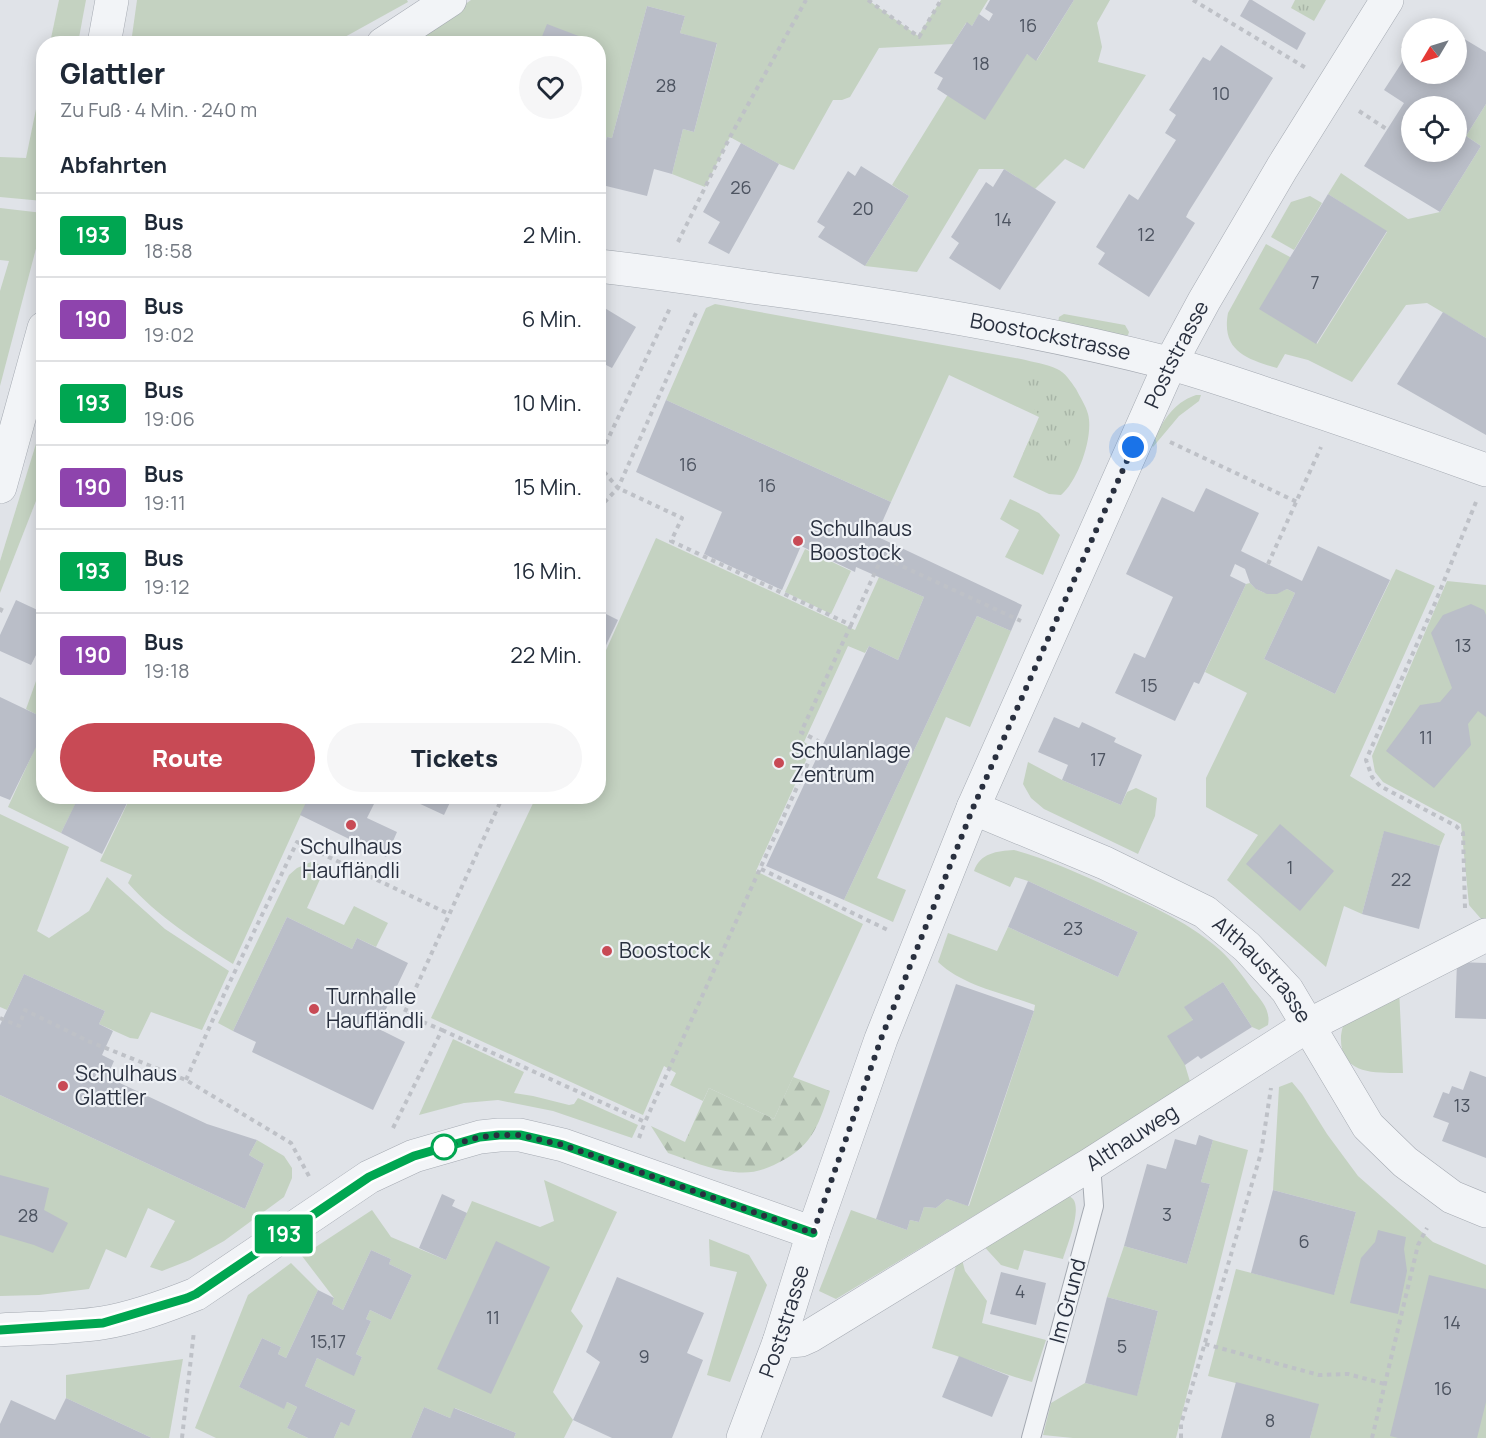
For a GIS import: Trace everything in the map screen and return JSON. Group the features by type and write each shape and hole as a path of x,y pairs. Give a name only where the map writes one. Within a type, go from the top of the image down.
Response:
{"street":[{"path":"105,36 111,0"},
{"name":"Poststrasse","path":"743,1438 779,1342 813,1233 881,1039 973,808 1170,364 1276,178 1387,0"},
{"path":"393,36 434,4"},
{"name":"Boostockstrasse","path":"606,267 664,273 952,316 1170,364 1367,427 1482,484"},
{"path":"0,487 36,357"},
{"name":"Althaustrasse","path":"973,808 1105,863 1205,912 1246,947 1287,990 1368,1126 1405,1162 1452,1197 1486,1211"},
{"name":"Althauweg","path":"779,1342 801,1340 810,1336 1090,1164 1307,1026 1481,937"},
{"path":"0,1330 103,1323 187,1298 369,1177 414,1156 480,1137 520,1135 563,1145 813,1233"}],"lane":[{"name":"Im Grund","path":"1031,1438 1095,1206 1090,1164"}],"path":[{"path":"684,229 730,137 806,0"},
{"path":"868,0 919,37 941,0"},
{"path":"1193,0 1312,72"},
{"path":"1359,111 1388,130"},
{"path":"606,443 673,301"},
{"path":"606,501 618,488 698,309"},
{"path":"1165,440 1297,502"},
{"path":"1268,564 1323,442"},
{"path":"606,474 618,488 682,518 671,541 850,625"},
{"path":"1481,937 1466,913 1463,833 1456,826 1380,786 1372,777 1366,760 1435,603 1482,484"},
{"path":"499,804 404,1014 645,1122 818,741 801,732 882,557 1021,621"},
{"path":"0,612 4,604"},
{"path":"186,1080 297,842 449,914"},
{"path":"760,869 894,933"},
{"path":"0,1018 18,1026 25,1010 88,1041 186,1080 291,1143 314,1184"},
{"path":"389,1136 442,1030"},
{"path":"1181,1438 1181,1424 1262,1153 1272,1077"},
{"path":"1372,1438 1418,1245 1427,1228"},
{"path":"182,1438 194,1324"},
{"path":"1205,1344 1319,1375 1348,1374 1385,1384"}],"green space":[{"path":"59,0 86,0 79,36 51,36"},
{"path":"137,0 407,0 408,2 347,36 132,36"},
{"path":"471,0 868,0 918,36 941,0 988,0 972,26 966,23 953,44 879,48 850,97 833,100 794,170 730,137 705,187 672,174 683,129 694,132 717,44 680,33 685,16 647,6 612,138 607,137 606,141 606,36 421,36"},
{"path":"1074,0 1110,0 1097,23 1102,47 1098,62 1146,75 1084,169 1065,159 1035,189 1004,169 979,169 917,272 865,266 909,196 892,185 947,96 1027,54 1037,60"},
{"path":"1295,0 1326,0 1314,21 1291,8"},
{"path":"1486,104 1486,338 1427,303 1406,305 1352,382 1308,360 1285,354 1277,368 1246,357 1233,345 1228,336 1228,313 1266,244 1290,257 1317,344 1387,232 1328,194 1341,173 1408,219 1440,212 1481,146 1467,134"},
{"path":"36,109 36,200 0,197 0,157 26,158"},
{"path":"1310,196 1322,203 1294,250 1271,237 1291,202"},
{"path":"0,208 36,212 36,249 0,386 0,291 9,261 0,260"},
{"path":"715,304 1021,359 1060,370 1076,389 1088,414 1089,434 1079,469 1061,495 1049,494 1013,477 1039,417 949,375 891,502 666,400 706,308"},
{"path":"1064,314 1125,325 1129,332 1125,336 1058,323 1059,317"},
{"path":"1037,371 1053,377 1068,391 1076,405 1077,413 1075,430 1066,451 1055,465 1044,473 1030,467 1023,454 1028,443 1043,424 1026,395 1028,382"},
{"path":"1201,395 1199,401 1179,416 1153,447 1151,445 1159,429 1169,415 1180,403"},
{"path":"36,444 36,501 0,593 0,561"},
{"path":"1010,499 1039,513 1060,535 1043,575 1005,557 1019,530 1000,519"},
{"path":"656,538 855,630 879,577 924,597 898,660 869,646 865,653 848,646 804,742 812,747 756,871 863,924 774,1119 709,1088 703,1101 670,1085 676,1073 664,1066 643,1115 431,1018 533,804 606,804 606,650"},
{"path":"805,549 851,571 831,614 785,592"},
{"path":"1396,569 1435,586 1350,776 1445,834 1440,846 1384,832 1362,914 1344,906 1326,967 1227,880 1258,835 1206,807 1206,778 1247,693 1205,672 1246,584 1250,583 1258,590 1267,593 1287,589 1295,593 1264,659 1335,694"},
{"path":"1447,581 1486,585 1486,919 1482,920 1469,905 1461,824 1383,782 1375,772 1372,756"},
{"path":"977,616 1011,631 970,727 946,717 877,878 906,890 893,922 844,900"},
{"path":"36,681 36,714 26,709"},
{"path":"36,746 36,804 76,804 61,833 8,807"},
{"path":"1028,762 1062,780 1121,805 1127,792 1136,788 1157,798 1155,816 1138,854 1044,809 1031,798 1023,784"},
{"path":"127,804 306,804 233,964 191,937 152,907 128,883 132,875 100,861"},
{"path":"0,814 69,847 37,931 49,938 89,911 107,877 165,929 229,971 202,1030 151,1012 138,1039 130,1038 99,1024 105,1011 24,974 7,1010 0,1007"},
{"path":"1014,850 1057,865 1115,890 1192,929 1220,950 1237,968 1264,1006 1268,1015 1268,1025 1259,1030 1252,1027 1223,982 1185,1007 1193,1020 1185,1065 1191,1085 836,1299 819,1291 851,1210 907,1230 910,1220 919,1222 924,1207 936,1208 947,1199 969,1206 1034,1011 1035,1005 971,983 938,962 948,933 997,951 1008,927 1118,977 1138,932 1028,881 1015,877 1010,887 974,871 980,860 990,854"},
{"path":"311,862 326,866 307,908 344,925 354,906 388,923 376,947 357,938 352,949 287,917 233,1031 218,1023 289,875 297,868"},
{"path":"1399,988 1403,1073 1371,1072 1352,1065 1342,1049 1341,1036 1346,1019 1359,1008"},
{"path":"453,1039 524,1072 514,1093 569,1105 574,1104 578,1098 638,1125 632,1138 553,1111 498,1100 464,1103 419,1115"},
{"path":"793,1077 830,1091 817,1126 805,1144 787,1158 764,1169 745,1173 725,1171 668,1153 651,1126 685,1142 709,1088 774,1119"},
{"path":"1292,1082 1358,1176 1433,1242 1486,1265 1486,1438 1310,1438 1318,1404 1208,1376 1236,1269 1334,1294 1356,1212 1273,1190 1279,1087"},
{"path":"0,1095 245,1209 264,1164 249,1155 257,1140 284,1156 292,1168 292,1178 284,1197 224,1241 190,1260 162,1271 150,1267 175,1221 148,1208 126,1258 106,1249 89,1289 39,1295 0,1296"},
{"path":"1213,1140 1248,1150 1176,1438 1073,1438 1043,1435 1051,1403 1085,1383 1137,1395 1158,1311 1107,1297 1124,1246 1187,1264 1210,1184 1201,1182"},
{"path":"544,1180 617,1212 571,1311 583,1326 553,1392 573,1420 564,1438 514,1438 516,1433 455,1408 450,1418 424,1407 411,1438 334,1438 341,1422 349,1425 356,1410 305,1386 317,1358 354,1375 362,1357 356,1354 371,1321 366,1319 370,1310 391,1320 412,1275 389,1264 391,1259 371,1250 343,1310 332,1304 334,1298 302,1256 372,1210 391,1237 446,1260 472,1201 540,1227 554,1221"},
{"path":"1065,1193 1073,1199 1076,1211 1063,1259 1024,1250 1018,1270 1001,1265 979,1241"},
{"path":"709,1239 749,1255 767,1285 730,1382 707,1375 737,1272 710,1266"},
{"path":"960,1252 965,1271 987,1301 982,1323 1046,1340 1032,1382 932,1348"},
{"path":"291,1263 318,1290 286,1358 278,1354 281,1347 262,1338 239,1387 283,1408 287,1402 297,1407 287,1428 308,1438 216,1438 195,1428 248,1295"},
{"path":"183,1359 169,1438 152,1438 66,1398 66,1375"}],"building":[{"path":"990,0 1074,0 1036,61 1027,54 985,120 937,89 943,78 934,73 967,22 972,26 979,14 989,21 993,14 985,9"},
{"path":"1249,0 1306,33 1297,50 1240,16"},
{"path":"647,6 685,16 680,33 717,43 694,132 683,129 672,174 654,169 647,196 606,186 606,141 607,137 612,138"},
{"path":"547,24 579,36 542,36"},
{"path":"1467,41 1486,52 1486,104 1467,134 1467,96 1401,96 1401,101 1384,90 1401,64 1401,84 1467,84"},
{"path":"1221,45 1273,78 1189,211 1186,217 1195,223 1149,297 1098,264 1105,253 1096,247 1129,194 1138,200 1176,140 1165,133 1176,115 1169,110 1203,57 1210,61"},
{"path":"1401,108 1401,162 1467,162 1467,137 1481,146 1440,212 1364,166"},
{"path":"741,143 779,164 729,254 708,243 720,222 703,212"},
{"path":"861,166 909,196 865,266 818,237 825,227 817,222 848,171 855,176"},
{"path":"1004,169 1056,202 1000,290 949,258 959,243 951,237 986,182 993,187"},
{"path":"1328,194 1387,231 1316,344 1259,309"},
{"path":"606,309 636,327 612,368 606,365"},
{"path":"1443,312 1486,338 1486,435 1397,384"},
{"name":"Schulhaus Boostock","path":"666,400 891,502 876,536 1022,605 1011,631 977,616 844,900 766,866 869,646 898,660 924,597 856,567 855,572 801,546 782,590 704,554 722,512 636,472"},
{"path":"1206,488 1259,513 1241,551 1302,581 1318,546 1390,580 1335,694 1264,659 1295,593 1287,589 1277,594 1267,594 1256,589 1250,583 1245,569 1235,564 1230,576 1246,584 1199,684 1194,682 1175,721 1115,693 1134,653 1145,658 1173,597 1126,574 1162,497 1194,512"},
{"path":"16,600 36,609 36,655 31,665 0,651 0,635"},
{"path":"1471,604 1484,610 1486,615 1486,717 1478,711 1468,724 1471,745 1434,788 1386,751 1420,705 1440,702 1452,688 1431,633 1443,615"},
{"path":"606,614 618,620 606,645"},
{"path":"0,697 36,714 36,747 10,800 0,796"},
{"path":"1054,717 1079,728 1082,722 1116,738 1114,742 1142,755 1121,805 1062,780 1068,765 1038,752"},
{"path":"75,804 127,804 102,854 61,833"},
{"name":"Schulhaus Haufländli","path":"305,804 374,804 367,818 397,832 386,857 300,815"},
{"path":"420,804 449,804 444,815"},
{"path":"1280,824 1334,871 1300,911 1246,864"},
{"path":"1384,831 1440,846 1419,929 1362,914"},
{"path":"1028,881 1138,932 1118,977 1008,927"},
{"name":"Turnhalle Haufländli","path":"287,917 352,949 357,938 408,963 377,1028 405,1042 373,1110 252,1052 256,1042 233,1031"},
{"path":"1457,962 1486,963 1486,1019 1455,1018"},
{"name":"Schulhaus Glattler","path":"24,974 105,1011 99,1024 113,1031 102,1055 114,1061 107,1077 207,1124 257,1140 249,1155 264,1164 245,1209 0,1095 0,1025"},
{"path":"1223,982 1252,1027 1201,1059 1198,1056 1185,1065 1167,1036 1193,1020 1184,1007"},
{"path":"956,984 1034,1011 968,1206 947,1199 936,1208 924,1207 919,1222 910,1220 907,1230 876,1219"},
{"path":"1470,1071 1486,1077 1486,1158 1442,1141 1449,1123 1433,1117 1443,1092 1449,1094 1452,1086 1463,1090"},
{"path":"1199,1135 1213,1140 1201,1182 1210,1184 1187,1264 1124,1246 1147,1164 1166,1169 1175,1139 1196,1145"},
{"path":"0,1175 49,1188 44,1210 68,1223 53,1253 0,1235"},
{"path":"1273,1190 1356,1212 1334,1295 1251,1273"},
{"path":"442,1194 455,1200 452,1206 467,1213 446,1260 419,1248"},
{"path":"1378,1230 1406,1237 1404,1249 1407,1271 1398,1314 1350,1303 1361,1258 1375,1242"},
{"path":"496,1241 550,1267 491,1394 437,1369"},
{"path":"371,1250 391,1259 389,1264 412,1275 391,1320 370,1310 366,1319 371,1321 356,1354 362,1357 354,1376 317,1358 305,1386 356,1410 349,1426 341,1422 334,1438 308,1438 287,1428 297,1407 287,1402 284,1409 239,1387 262,1338 281,1347 278,1354 286,1358 318,1290 334,1298 332,1304 343,1310"},
{"path":"1001,1272 1046,1283 1036,1325 990,1314"},
{"path":"1429,1275 1486,1289 1486,1402 1477,1438 1398,1438 1390,1436"},
{"path":"617,1277 704,1313 687,1353 703,1360 672,1438 612,1438 573,1420 600,1362 586,1352"},
{"path":"1107,1297 1158,1311 1137,1396 1085,1383"},
{"path":"959,1356 1009,1376 992,1417 942,1397"},
{"path":"1236,1382 1319,1404 1310,1438 1221,1438"},
{"path":"66,1398 152,1438 0,1438 0,1424 11,1400 55,1420"},
{"path":"424,1407 450,1418 454,1408 516,1433 514,1438 411,1438"}],"bus line":[{"name":"193","path":"0,1330 103,1323 187,1298 369,1177 414,1156 480,1137 520,1135 563,1145 813,1233"}],"place":[{"name":"Schulhaus Boostock","path":"798,541"},
{"name":"Schulanlage Zentrum","path":"779,763"},
{"name":"Schulhaus Haufländli","path":"351,825"},
{"name":"Boostock","path":"607,951"},
{"name":"Turnhalle Haufländli","path":"314,1009"},
{"name":"Schulhaus Glattler","path":"63,1086"}],"route":[{"path":"444,1147 480,1137 499,1135 520,1135 563,1145 813,1233 881,1039 973,808 1133,447"}]}
